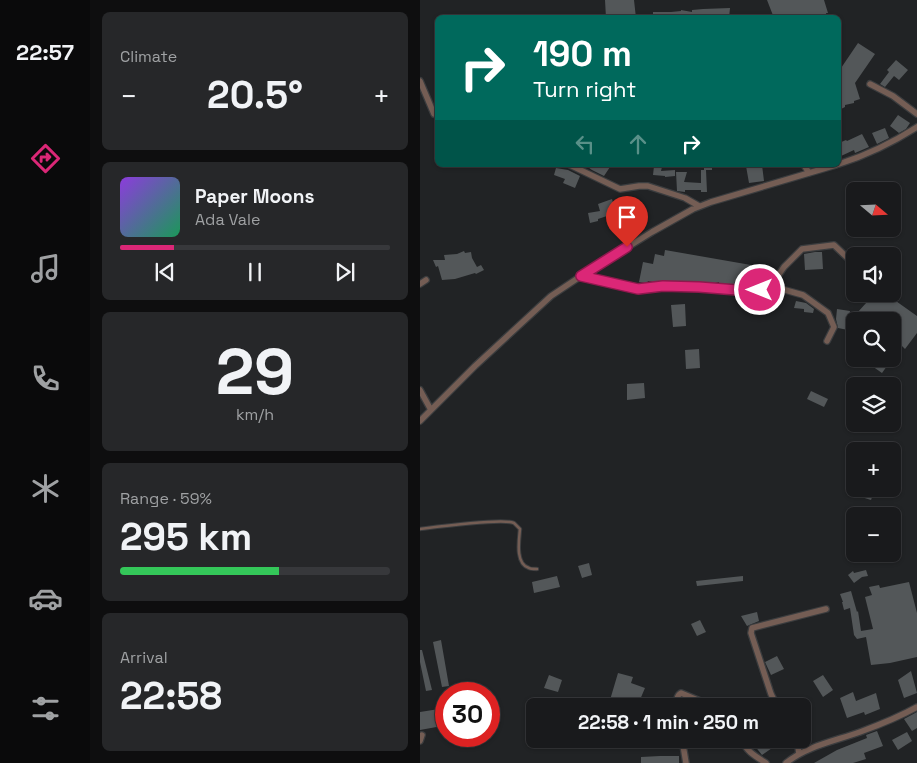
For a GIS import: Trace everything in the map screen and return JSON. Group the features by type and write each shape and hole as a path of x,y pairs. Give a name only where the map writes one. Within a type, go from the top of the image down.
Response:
{"street":[{"path":"420,81 434,114"},
{"path":"870,84 893,96 917,114"},
{"path":"841,164 876,151 917,127"},
{"path":"574,167 620,189 648,186 685,198 699,206"},
{"path":"805,167 809,173"},
{"path":"420,421 551,296 652,232 699,206 830,167"},
{"path":"581,276 638,289 663,286 760,290 771,286 784,267 802,249 834,245 846,256"},
{"path":"771,286 802,295 828,313 834,327 827,341"},
{"path":"420,390 430,410"},
{"path":"773,698 751,633 752,628 826,609"},
{"path":"677,698 681,693 693,698"},
{"path":"786,763 799,754 860,732 917,707"},
{"path":"684,748 686,763"},
{"path":"746,748 766,763"},
{"path":"798,748 799,754"}],"lane":[{"path":"420,529 490,522 515,523 520,529 520,559 523,565 529,569 537,568"}],"building":[{"path":"605,0 634,0 636,15 606,15"},
{"path":"767,0 824,0 828,13 826,13 826,15 773,15"},
{"path":"730,8 729,15 653,15 653,12 681,10 692,12 692,10"},
{"path":"858,43 875,54 855,83 860,99 845,105 841,109 841,68"},
{"path":"896,60 908,70 899,80 894,76 885,87 880,84 889,72 887,70"},
{"path":"898,115 910,123 906,129 899,133 890,126"},
{"path":"885,128 889,138 877,144 872,133"},
{"path":"862,134 869,147 855,153 854,150 841,156 841,142"},
{"path":"588,167 610,167 604,176"},
{"path":"654,167 662,167 661,171 675,170 675,176 653,175"},
{"path":"704,167 712,167 712,170 706,170 707,192 701,192 701,190 677,191 676,172 687,172 684,182 701,183 701,170 704,170"},
{"path":"746,167 762,167 764,181 749,183"},
{"path":"556,168 568,170 580,176 575,188 563,183 565,179 554,175"},
{"path":"612,199 616,213 590,223 588,213 600,211 598,204"},
{"path":"665,250 751,265 751,268 758,270 756,280 748,281 747,285 719,284 719,282 711,284 663,281 639,282 643,262 653,264 655,254 664,256"},
{"path":"464,251 465,253 471,252 477,267 481,265 484,270 455,279 442,280 438,266 436,267 433,260 445,260 444,255 457,254"},
{"path":"822,252 823,269 805,270 804,254"},
{"path":"796,301 806,303 814,309 813,313 804,312 804,309 794,308"},
{"path":"867,302 897,302 917,316 917,333 905,349 901,345 901,312 858,312"},
{"path":"685,304 686,326 673,327 671,305"},
{"path":"837,309 850,311 846,312 846,330 838,328 836,319"},
{"path":"699,349 700,368 686,369 685,350"},
{"path":"873,367 886,367 882,373"},
{"path":"644,383 645,398 627,400 627,384"},
{"path":"811,391 828,399 824,407 807,399"},
{"path":"861,497 872,497 871,500"},
{"path":"589,563 592,575 582,578 578,566"},
{"path":"866,570 868,576 862,577 854,583 848,575 853,571 854,573"},
{"path":"557,576 560,587 534,593 532,582"},
{"path":"743,576 743,581 697,586 696,581"},
{"path":"909,582 917,613 917,657 871,665 866,637 857,639 854,635 850,608 844,610 840,594 851,591 858,611 861,631 873,629 865,597 872,595 869,587 879,585 880,588"},
{"path":"757,612 759,621 747,626 741,616"},
{"path":"700,620 706,632 697,636 691,624"},
{"path":"441,640 448,682 441,682 433,642"},
{"path":"420,650 422,650 432,690 426,691 420,662"},
{"path":"777,656 784,669 771,675 765,662"},
{"path":"911,671 917,693 904,698 898,680"},
{"path":"618,673 633,677 631,683 645,688 641,698 611,698"},
{"path":"549,675 562,680 558,692 544,688"},
{"path":"823,675 833,690 823,697 813,681"},
{"path":"853,692 856,701 876,693 880,709 865,715 864,712 847,718 840,698"},
{"path":"435,710 435,727 420,730 420,712"},
{"path":"917,712 917,728 912,731 904,719"},
{"path":"877,731 883,746 864,753 866,759 853,763 814,763 837,750 867,738 866,735"},
{"path":"907,732 912,741 898,750 892,740"},
{"path":"756,748 772,748 762,755"},
{"path":"679,756 679,763 641,763 641,757"}],"route":[{"path":"627,247 581,276 638,289 663,286 760,290"}]}
